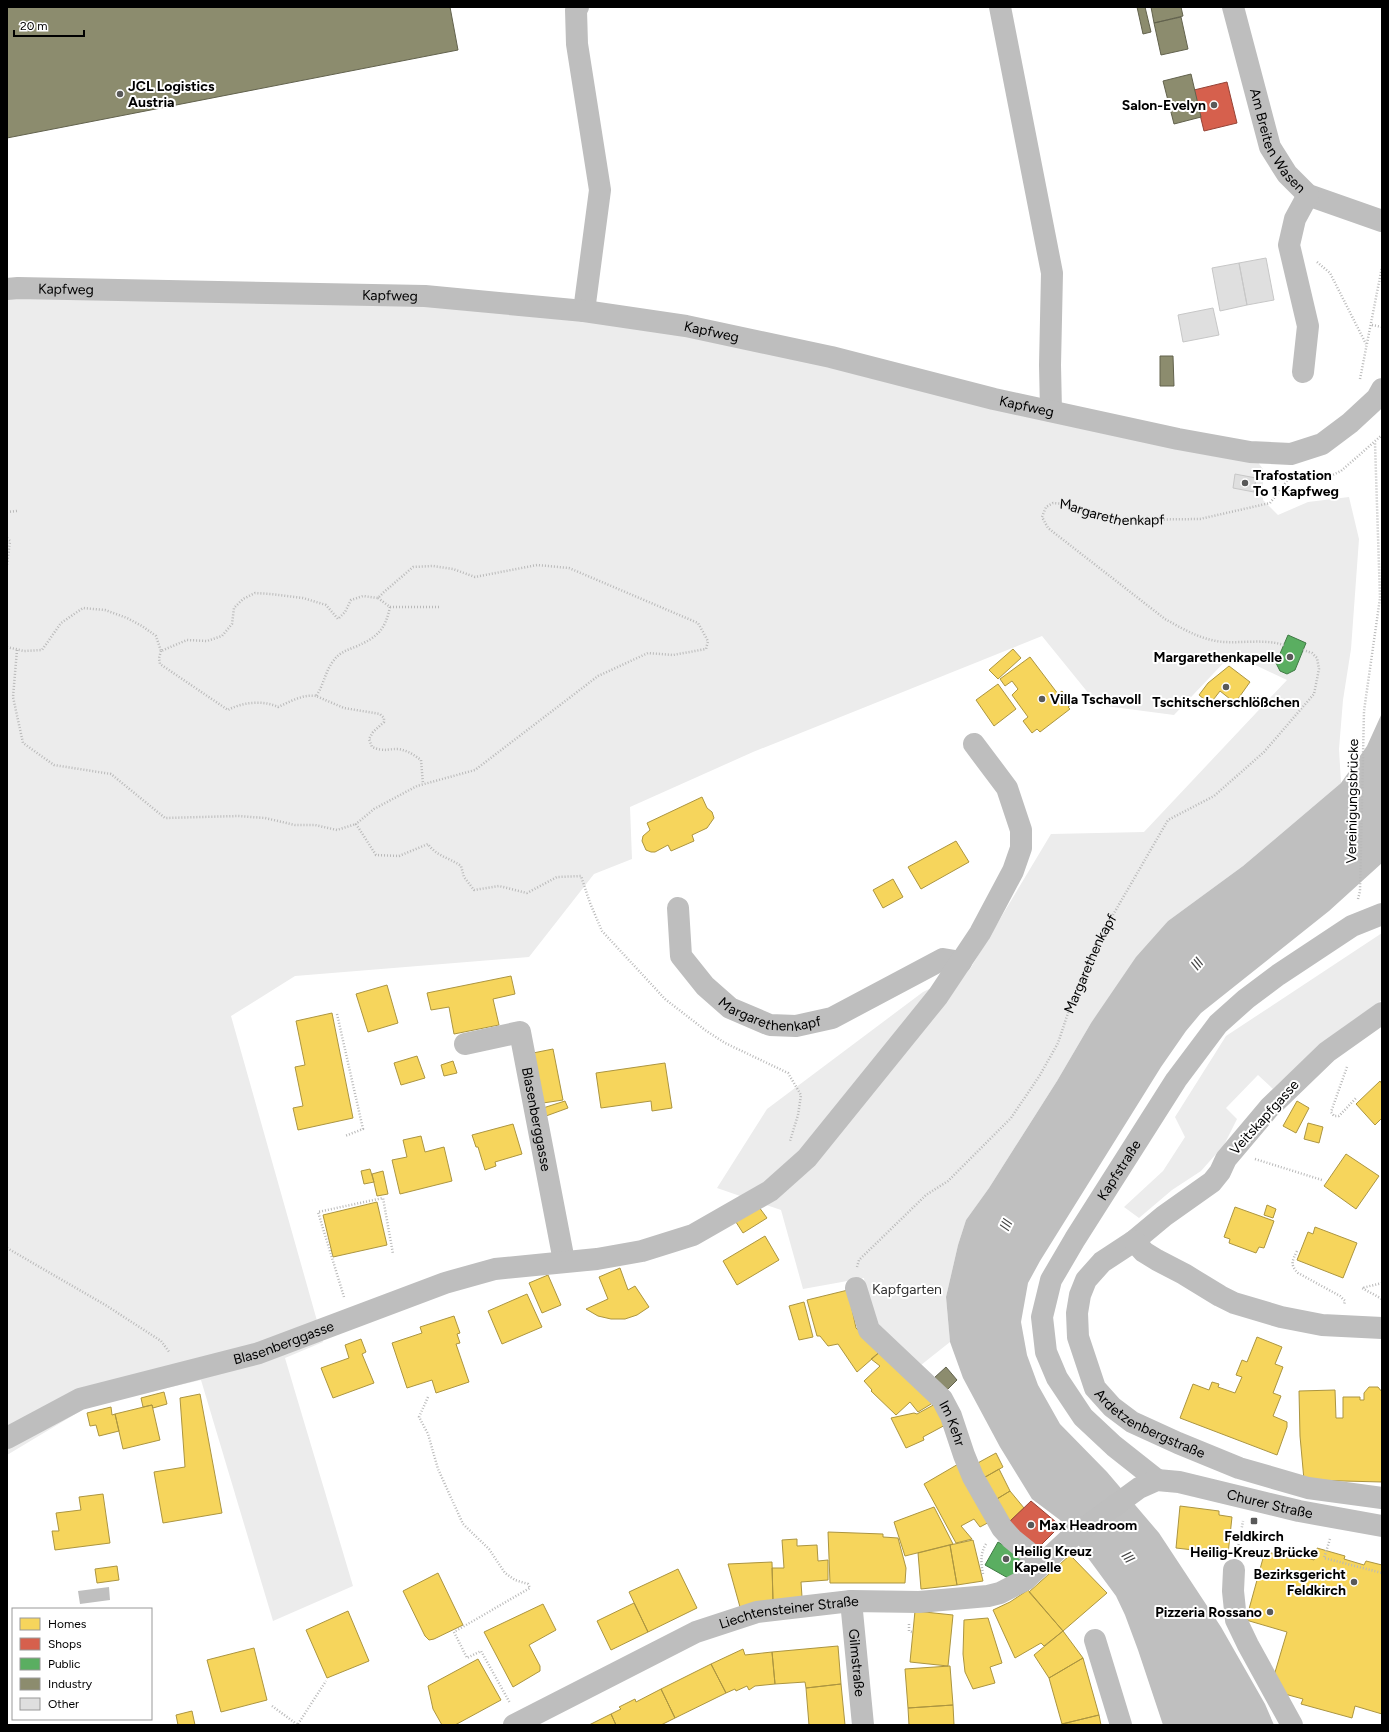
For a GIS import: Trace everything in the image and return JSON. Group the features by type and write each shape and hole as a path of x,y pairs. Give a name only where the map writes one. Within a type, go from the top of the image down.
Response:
{"street":[{"path":"578,7 576,10 577,44 600,190 584,311"},
{"path":"1000,7 1052,273 1050,365 1051,411"},
{"name":"Am Breiten Wasen","path":"1233,7 1270,147 1287,174 1308,195 1382,221"},
{"path":"1303,372 1308,326 1289,245 1295,219 1308,195"},
{"name":"Kapfweg","path":"7,289 26,288 425,296 584,311 686,326 830,357 994,399 1178,439 1250,452 1292,454 1322,444 1350,423 1377,398 1382,390"},
{"path":"961,962 980,933 1013,871 1021,848 1021,830 1006,788 974,744"},
{"name":"Margarethenkapf","path":"678,908 681,956 705,986 730,1008 770,1025 796,1026 832,1018 943,959 961,962"},
{"name":"Kapfstraße","path":"1148,1484 1114,1446 1083,1417 1057,1378 1046,1352 1042,1317 1051,1280 1075,1239 1176,1080 1218,1024 1246,998 1278,975 1352,926 1382,914"},
{"name":"Blasenberggasse","path":"7,1438 80,1398 258,1353 445,1283 495,1269 597,1258 642,1251 693,1235 770,1191 807,1158 938,996 961,962"},
{"name":"Veitskapfgasse","path":"1134,1241 1164,1216 1212,1182 1232,1152 1269,1108 1327,1052 1382,1013"},
{"name":"Blasenberggasse","path":"465,1044 520,1032 564,1261"},
{"path":"1134,1241 1144,1252 1234,1303 1281,1317 1322,1325 1382,1328"},
{"name":"Ardetzenbergstraße","path":"1134,1241 1102,1262 1086,1280 1080,1295 1077,1313 1078,1337 1095,1388 1112,1407 1132,1422 1239,1468 1308,1488 1382,1498"},
{"name":"Im Kehr","path":"856,1288 869,1330 942,1399 973,1477 1002,1528 1012,1539 1043,1564"},
{"name":"Churer Straße","path":"1148,1484 1178,1482 1299,1512 1382,1526"},
{"name":"Liechtensteiner Straße","path":"514,1717 696,1632 756,1612 851,1601 919,1602 988,1596 1000,1593 1025,1580 1043,1564 1056,1549 1148,1484"},
{"path":"1234,1570 1233,1591 1236,1620 1292,1725"},
{"name":"Gilmstraße","path":"851,1601 863,1725"},
{"path":"1095,1640 1121,1725"}],"path":[{"path":"1289,245 1311,258 1330,273 1367,345"},
{"path":"1357,383 1360,378 1372,325 1382,267"},
{"path":"1372,325 1382,327"},
{"path":"1299,475 1326,478 1342,471 1375,443 1382,435"},
{"name":"Vereinigungsbrücke","path":"1360,891 1364,711 1380,598 1375,443"},
{"name":"Margarethenkapf","path":"1284,645 1265,642 1224,642 1206,639 1185,630 1165,619 1048,528 1042,517 1046,507 1053,503 1066,504 1119,520 1200,518 1270,503 1293,474"},
{"path":"7,512 17,511"},
{"path":"7,538 10,542 7,565"},
{"path":"17,650 13,697 23,744 54,764 111,774 165,818 238,816 265,818 295,825 315,825 338,830 356,824 374,809 417,786 475,770 598,676 648,653 673,655 706,649 708,641 698,624 569,568 537,565 475,577 454,569 433,566 413,567 378,598"},
{"path":"161,652 187,640 207,641 222,636 232,624 234,608 243,599 255,593 302,598 326,605 338,619 345,612 351,600 363,596 378,598 390,607 440,607"},
{"path":"316,696 322,687 325,677 334,660 345,650 357,646 380,633 386,624 390,607"},
{"path":"7,647 24,651 42,650 61,623 83,608 105,610 127,618 156,636 161,652 159,658 160,664 228,710 235,706 262,702 278,708 309,695 316,696 344,708 380,714 384,718 384,722 373,732 370,739 372,747 381,751 398,750 412,753 421,760 423,784"},
{"name":"Margarethenkapf","path":"856,1288 854,1274 859,1260 926,1195 948,1181 985,1145 1015,1112 1040,1075 1058,1043 1069,1010 1099,939 1168,820 1214,796 1264,752 1314,694 1319,668 1317,658 1312,653 1303,650"},
{"path":"356,824 376,855 399,856 428,844 433,852 454,860 461,866 464,877 474,890 499,886 527,893 557,876 581,876 590,903 602,931 665,999 705,1030 725,1043 788,1073 801,1095 798,1115 789,1145"},
{"path":"336,1014 363,1129 345,1136"},
{"path":"1348,1062 1331,1112 1334,1116 1339,1116 1357,1097"},
{"path":"1232,1152 1322,1180"},
{"path":"351,1319 318,1212 383,1198 393,1254"},
{"path":"7,1248 107,1306 161,1341 183,1372"},
{"path":"1297,1251 1292,1262 1293,1268 1298,1273 1340,1296 1345,1301 1343,1308"},
{"path":"1382,1283 1362,1288 1382,1299"},
{"path":"428,1397 419,1417 428,1434 438,1469 463,1524 489,1549 504,1573 515,1580 528,1584 530,1588 454,1632 467,1658 481,1651 514,1717"},
{"path":"1234,1570 1244,1517"},
{"path":"988,1596 981,1558 983,1548 990,1538 1002,1528"},
{"path":"1329,1542 1324,1558 1382,1573"},
{"path":"910,1620 909,1631 912,1632"},
{"path":"272,1706 298,1725 326,1681"}],"green space":[{"name":"Kapfgarten","path":"7,289 584,311 1250,452 1263,469 1263,500 1278,515 1308,502 1349,497 1359,539 1351,649 1343,700 1339,749 1341,783 1243,866 1168,921 1091,1023 1057,1081 989,1188 966,1220 958,1245 946,1297 950,1342 921,1365 880,1329 866,1294 864,1278 803,1289 781,1210 717,1188 767,1109 923,992 970,969 1051,834 1144,832 1287,680 1232,654 1174,715 1098,705 1042,636 753,752 630,807 632,859 594,874 529,957 295,976 231,1016 323,1342 285,1358 353,1586 273,1621 201,1380 87,1407 7,1455"},
{"path":"1382,933 1382,1000 1320,1044 1273,1089 1258,1075 1226,1108 1237,1119 1224,1145 1201,1171 1172,1190 1139,1218 1124,1207 1163,1171 1185,1137 1175,1117 1226,1036"}],"water":[{"name":"Ill","path":"1382,713 1382,863 1329,911 1201,1013 1186,1031 1161,1067 1040,1261 1028,1283 1021,1322 1027,1355 1038,1385 1060,1424 1107,1472 1159,1533 1221,1627 1265,1704 1274,1725 1163,1725 1138,1650 1116,1596 1060,1520 1032,1499 1000,1447 963,1378 950,1342 946,1297 958,1245 966,1220 989,1188 1057,1081 1091,1023 1136,957 1168,921 1243,866 1341,783 1367,746"},
{"path":"109,1587 110,1600 80,1604 78,1591"}],"building: Homes":[{"path":"1013,649 1021,658 998,679 989,670"},
{"name":"Villa Tschavoll","path":"1030,657 1058,694 1062,691 1072,704 1068,707 1070,709 1040,732 1037,729 1032,733 1023,721 1028,717 1012,695 1018,689 1012,681 1005,686 1000,679"},
{"name":"Tschitscherschlößchen","path":"1229,666 1250,682 1235,703 1220,691 1210,704 1199,695 1208,683"},
{"path":"998,684 1016,709 994,726 976,700"},
{"path":"702,797 707,808 712,812 714,818 707,828 692,835 694,841 671,851 668,845 655,852 646,850 642,841 643,836 650,830 647,823"},
{"path":"956,841 969,862 921,889 908,867"},
{"path":"893,879 903,897 883,908 873,890"},
{"path":"511,976 515,994 493,999 499,1025 454,1034 449,1007 431,1010 427,993"},
{"path":"387,985 398,1023 368,1032 356,994"},
{"path":"332,1013 353,1118 298,1130 293,1108 303,1106 295,1067 305,1065 296,1021"},
{"path":"553,1049 563,1100 543,1103 533,1053"},
{"path":"417,1056 425,1078 401,1085 394,1063"},
{"path":"453,1061 457,1073 444,1076 441,1065"},
{"path":"665,1063 672,1108 652,1111 651,1101 601,1108 596,1073"},
{"path":"1380,1081 1382,1084 1382,1118 1375,1125 1356,1104"},
{"path":"565,1101 568,1108 546,1116 543,1108"},
{"path":"1297,1101 1309,1108 1296,1133 1283,1126"},
{"path":"1308,1123 1323,1127 1319,1143 1304,1139"},
{"path":"513,1124 522,1154 495,1162 496,1166 485,1170 478,1147 476,1147 472,1135"},
{"path":"421,1136 425,1152 444,1147 452,1181 400,1194 392,1160 407,1157 403,1140"},
{"path":"1346,1154 1379,1176 1356,1209 1324,1186"},
{"path":"370,1169 374,1182 364,1184 361,1171"},
{"path":"383,1171 388,1194 377,1196 372,1174"},
{"path":"377,1202 387,1245 333,1257 323,1215"},
{"path":"756,1203 767,1218 743,1233 734,1219"},
{"path":"1267,1205 1276,1209 1273,1218 1264,1215"},
{"path":"1235,1207 1274,1221 1264,1248 1259,1247 1256,1253 1229,1243 1230,1239 1224,1237"},
{"path":"1315,1227 1357,1243 1343,1278 1297,1260 1308,1232 1313,1234"},
{"path":"765,1236 779,1260 737,1285 723,1261"},
{"path":"620,1268 628,1290 635,1286 649,1307 637,1315 625,1319 611,1319 598,1316 586,1309 608,1299 599,1277"},
{"path":"548,1275 561,1305 542,1313 529,1283"},
{"path":"848,1290 856,1328 881,1351 857,1372 838,1344 828,1346 820,1336 817,1336 807,1300"},
{"path":"527,1294 542,1327 502,1344 488,1311"},
{"path":"804,1302 813,1337 799,1340 789,1306"},
{"path":"454,1316 460,1333 457,1334 460,1343 456,1344 469,1382 436,1393 432,1380 407,1388 392,1343 422,1333 420,1327"},
{"path":"1257,1337 1282,1347 1275,1364 1283,1367 1273,1393 1281,1396 1273,1416 1287,1422 1287,1427 1277,1455 1180,1418 1193,1384 1209,1390 1212,1382 1219,1384 1218,1387 1235,1393 1242,1377 1236,1375 1242,1360 1247,1362"},
{"path":"361,1339 366,1352 362,1354 374,1383 333,1398 321,1368 349,1358 345,1345"},
{"path":"882,1350 936,1401 918,1412 910,1402 896,1415 871,1391 872,1390 864,1381 880,1366 871,1359"},
{"path":"1369,1387 1378,1387 1382,1392 1382,1482 1304,1480 1300,1436 1299,1391 1335,1390 1336,1418 1343,1418 1343,1397 1360,1397 1360,1400 1364,1400 1364,1393"},
{"path":"164,1392 167,1404 153,1408 152,1405 143,1407 141,1398"},
{"path":"200,1394 222,1513 163,1523 154,1472 185,1467 180,1398"},
{"path":"937,1403 949,1423 923,1437 924,1440 906,1448 891,1418 914,1413 917,1414"},
{"path":"152,1405 160,1440 123,1449 115,1414"},
{"path":"111,1407 112,1415 115,1414 119,1431 99,1436 96,1425 90,1426 87,1413"},
{"path":"996,1453 1003,1467 980,1480 974,1465"},
{"path":"960,1463 995,1519 980,1527 974,1519 961,1526 972,1539 956,1543 924,1484"},
{"path":"999,1469 1010,1491 992,1502 980,1480"},
{"path":"1010,1491 1024,1508 1010,1521 995,1500"},
{"path":"103,1494 110,1543 55,1550 52,1531 59,1531 56,1513 81,1510 79,1497"},
{"path":"1180,1506 1219,1511 1219,1515 1232,1517 1228,1554 1176,1548"},
{"path":"934,1507 953,1544 905,1556 894,1522"},
{"path":"828,1532 883,1534 883,1537 898,1538 906,1568 905,1583 830,1583"},
{"path":"797,1539 797,1546 817,1545 818,1561 828,1560 828,1580 801,1582 802,1597 773,1601 772,1568 784,1568 782,1540"},
{"path":"973,1540 983,1581 957,1585 950,1545"},
{"path":"950,1545 957,1585 921,1589 918,1553"},
{"path":"1317,1548 1345,1556 1344,1559 1364,1565 1366,1561 1382,1565 1382,1714 1355,1706 1352,1718 1301,1704 1303,1699 1281,1693 1273,1679 1287,1632 1246,1620 1265,1551 1289,1558 1290,1553 1314,1560"},
{"path":"1070,1555 1107,1593 1063,1631 1029,1592"},
{"path":"772,1562 773,1601 740,1607 728,1564"},
{"path":"117,1566 119,1580 97,1583 95,1569"},
{"path":"678,1569 697,1608 648,1632 629,1592"},
{"path":"438,1573 463,1625 429,1640 425,1636 403,1591"},
{"path":"1028,1590 1063,1631 1044,1646 1041,1643 1015,1658 993,1610 1010,1602"},
{"path":"634,1603 648,1632 611,1650 597,1621"},
{"path":"543,1604 556,1630 529,1645 540,1666 540,1671 513,1687 484,1632"},
{"path":"348,1611 369,1661 327,1678 306,1630"},
{"path":"915,1611 953,1615 948,1666 910,1662"},
{"path":"988,1618 1002,1663 990,1667 995,1683 973,1689 965,1672 963,1654 964,1620"},
{"path":"1063,1631 1083,1658 1049,1678 1034,1655"},
{"path":"838,1646 841,1684 806,1688 805,1682 775,1684 772,1652"},
{"path":"254,1648 267,1700 221,1712 207,1660"},
{"path":"743,1649 745,1655 772,1652 775,1684 755,1686 749,1690 747,1686 736,1691 735,1689 726,1693 711,1664"},
{"path":"1083,1658 1099,1715 1062,1724 1049,1678"},
{"path":"478,1659 501,1700 455,1725 442,1725 433,1709 428,1686"},
{"path":"711,1664 726,1693 675,1718 661,1689"},
{"path":"950,1666 953,1705 908,1708 905,1669"},
{"path":"841,1684 845,1725 809,1725 806,1688"},
{"path":"661,1689 675,1718 661,1725 616,1725 611,1714 621,1709 619,1707 635,1699 636,1702"},
{"path":"953,1705 954,1725 909,1725 908,1708"},
{"path":"192,1711 195,1725 178,1725 176,1715"},
{"path":"611,1714 616,1725 589,1725"},
{"path":"1099,1715 1101,1725 1062,1724"}],"building: Shops":[{"path":"1227,82 1237,123 1204,131 1194,90"},
{"name":"Max Headroom","path":"1031,1501 1056,1522 1051,1527 1055,1531 1037,1549 1007,1524"}],"building: Public":[{"name":"Margarethenkapelle","path":"1288,635 1306,643 1295,670 1287,674 1280,671 1276,663"},
{"name":"Heilig Kreuz Kapelle","path":"998,1542 1020,1554 1027,1565 1022,1575 1008,1578 985,1565"}],"building: Industry":[{"name":"JCL Logistics Austria","path":"7,7 450,7 458,50 7,138"},
{"path":"1137,7 1145,7 1151,32 1143,34"},
{"path":"1151,7 1181,7 1183,16 1154,23"},
{"path":"1181,17 1188,49 1161,55 1154,23"},
{"path":"1191,74 1201,117 1174,124 1163,81"},
{"path":"1160,356 1173,356 1174,386 1160,386"},
{"path":"946,1367 957,1380 946,1391 934,1378"}],"building: Other":[{"path":"1266,258 1274,300 1247,305 1239,263"},
{"path":"1239,263 1247,305 1220,311 1212,268"},
{"path":"1213,308 1219,335 1183,342 1178,315"},
{"name":"Trafostation To 1 Kapfweg","path":"1235,474 1256,478 1254,492 1233,488"}],"place":[{"name":"JCL Logistics Austria","path":"120,94"},
{"name":"Salon-Evelyn","path":"1214,105"},
{"name":"Trafostation To 1 Kapfweg","path":"1245,483"},
{"name":"Margarethenkapelle","path":"1290,657"},
{"name":"Tschitscherschlößchen","path":"1226,687"},
{"name":"Villa Tschavoll","path":"1042,699"},
{"name":"Feldkirch Heilig-Kreuz Brücke","path":"1254,1521"},
{"name":"Max Headroom","path":"1031,1525"},
{"name":"Heilig Kreuz Kapelle","path":"1006,1559"},
{"name":"Bezirksgericht Feldkirch","path":"1354,1582"},
{"name":"Pizzeria Rossano","path":"1270,1612"}]}
